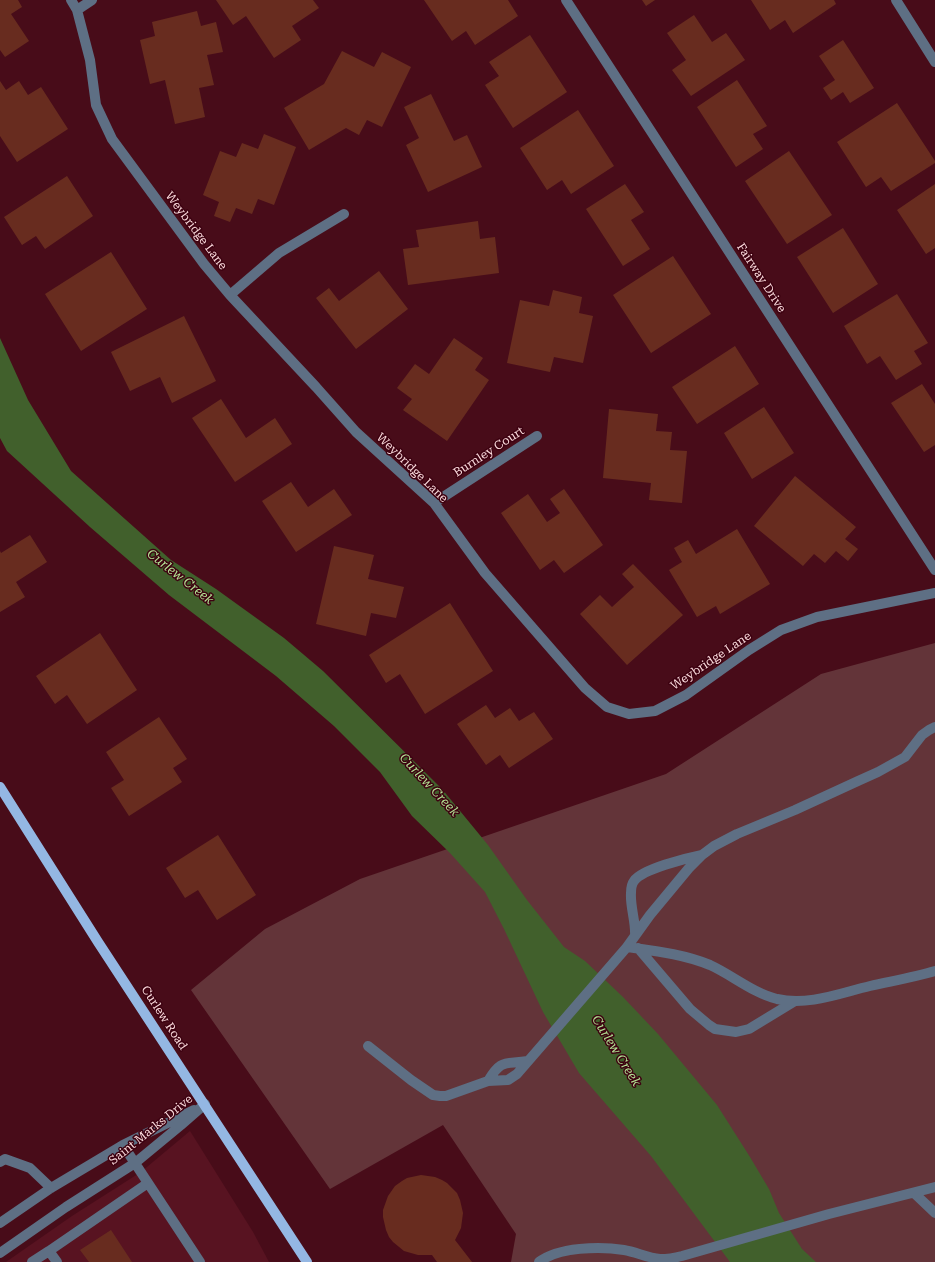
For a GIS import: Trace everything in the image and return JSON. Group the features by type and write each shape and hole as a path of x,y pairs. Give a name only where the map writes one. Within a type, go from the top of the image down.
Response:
{"main road":[{"name":"Curlew Road","path":"0,787 98,942 307,1262"}],"street":[{"name":"Weybridge Lane","path":"71,0 77,10 90,60 96,106 112,139 204,264 230,295 316,386 356,432 434,503 485,572 585,688 607,706 629,714 655,711 686,695 780,630 817,617 935,593"},
{"path":"77,10 92,0"},
{"name":"Fairway Drive","path":"566,0 935,570"},
{"path":"896,0 935,62"},
{"path":"230,295 279,253 344,214"},
{"name":"Burnley Court","path":"434,503 538,436"},
{"path":"368,1046 410,1080 433,1095 446,1096 488,1081 504,1081 514,1078 624,950 650,915 689,868 702,855 714,846 737,834 800,808 899,761 905,757 922,735 935,727"},
{"path":"635,936 636,928 630,895 634,881 639,876 647,872 702,855"},
{"path":"624,950 638,948 695,959 712,966 762,994 778,999 795,1001 820,999 935,970"},
{"path":"638,948 690,1009 715,1029 736,1032 749,1030 795,1001"},
{"path":"488,1081 495,1071 503,1064 530,1059"},
{"name":"Saint Marks Drive","path":"0,1223 51,1188 122,1145 205,1104"},
{"name":"Saint Marks Drive","path":"0,1252 66,1207 135,1163 205,1104"},
{"path":"122,1145 200,1262"},
{"path":"0,1162 5,1159 30,1168 51,1188"},
{"path":"32,1262 148,1183"},
{"path":"539,1262 545,1257 561,1252 599,1248 623,1250 659,1259 670,1259 829,1214 935,1187"},
{"path":"914,1193 935,1213"},
{"path":"49,1251 57,1262"}],"shaded area":[{"path":"935,643 935,1262 511,1262 516,1234 443,1125 330,1189 191,990 265,929 360,879 666,774 821,674"},
{"path":"190,1131 253,1232 269,1262 6,1262 72,1216 141,1172"}],"water":[{"name":"Curlew Creek","path":"0,338 28,400 71,471 171,560 216,589 284,638 323,671 442,789 488,845 527,900 564,947 585,961 623,997 658,1034 717,1105 769,1189 779,1213 802,1249 816,1262 730,1262 651,1156 579,1073 543,1012 485,892 450,853 412,816 380,772 334,726 276,676 169,595 90,527 7,451 0,438"}],"building":[{"path":"0,0 18,0 22,7 11,14 29,41 5,57 0,50"},
{"path":"216,0 313,0 319,8 292,26 301,40 274,58 246,16 233,25"},
{"path":"424,0 508,0 518,16 475,45 466,31 452,41"},
{"path":"642,0 655,0 646,6"},
{"path":"751,0 834,0 836,4 793,33 785,20 770,30"},
{"path":"197,11 201,26 216,22 223,52 207,55 214,85 199,88 205,117 175,124 165,80 150,84 140,40 155,36 152,22"},
{"path":"694,15 712,42 726,33 745,60 691,96 672,70 686,60 667,33"},
{"path":"530,35 567,92 513,128 485,85 499,76 489,62"},
{"path":"843,40 874,88 850,103 843,92 831,100 823,88 835,80 819,56"},
{"path":"342,51 374,67 382,52 411,67 382,127 367,120 359,135 346,128 309,150 284,108 324,84"},
{"path":"737,80 767,126 753,134 763,149 736,167 697,107"},
{"path":"0,81 6,90 19,81 28,95 41,87 68,129 17,162 0,136"},
{"path":"431,94 454,141 467,135 482,167 428,192 406,145 419,138 404,107"},
{"path":"897,103 935,163 891,191 881,177 866,187 837,142"},
{"path":"578,110 614,166 571,194 562,180 547,190 520,148"},
{"path":"264,134 296,147 274,205 258,199 252,214 236,208 230,222 214,216 219,202 203,195 220,151 236,157 242,143 258,149"},
{"path":"789,151 832,215 787,244 745,181"},
{"path":"67,176 93,216 45,249 36,236 22,245 4,217"},
{"path":"625,184 644,212 631,220 650,249 623,266 586,209"},
{"path":"935,184 935,248 926,254 897,210"},
{"path":"478,221 480,239 495,237 499,273 408,285 403,249 419,247 416,230"},
{"path":"843,228 878,284 833,313 797,257"},
{"path":"111,252 147,309 81,351 45,294"},
{"path":"673,256 711,314 651,353 613,295"},
{"path":"379,271 408,309 356,349 316,298 329,288 339,301"},
{"path":"553,290 582,297 579,313 593,316 583,363 554,357 550,372 507,363 520,300 549,306"},
{"path":"897,294 928,343 914,351 922,364 896,380 880,356 867,364 844,326"},
{"path":"184,316 216,381 172,403 160,377 130,391 111,352"},
{"path":"454,338 483,358 475,370 489,380 447,441 403,410 412,399 397,388 415,364 429,374"},
{"path":"735,346 759,384 697,424 672,387"},
{"path":"922,384 935,404 935,445 924,452 891,403"},
{"path":"221,399 246,438 275,418 292,444 235,482 192,418"},
{"path":"764,407 794,453 752,479 724,433"},
{"path":"609,409 658,414 656,431 672,432 670,450 687,451 682,503 649,500 651,483 603,478"},
{"path":"795,476 856,527 845,539 858,549 848,561 836,551 825,563 814,554 803,566 754,526"},
{"path":"291,482 308,507 334,489 352,515 296,552 262,501"},
{"path":"564,489 603,545 564,573 554,560 540,570 501,513 528,494 547,522 560,513 550,499"},
{"path":"737,529 770,584 720,614 716,606 697,617 669,570 682,562 674,548 688,540 696,554"},
{"path":"30,535 47,562 16,582 25,597 0,612 0,551 1,553"},
{"path":"334,546 374,555 368,579 404,587 396,618 371,613 366,636 316,624"},
{"path":"633,564 683,615 627,665 580,614 600,595 612,607 634,587 622,574"},
{"path":"450,603 493,671 425,714 400,674 386,683 369,655"},
{"path":"100,633 137,690 87,724 67,695 55,704 36,676"},
{"path":"486,705 495,718 510,708 519,721 534,712 553,739 509,768 500,755 486,765 457,724"},
{"path":"159,717 187,759 173,768 182,782 129,816 111,788 124,780 106,752"},
{"path":"218,835 256,895 217,920 198,890 185,898 166,868"},
{"path":"421,1175 435,1177 442,1180 457,1193 463,1213 461,1228 455,1240 472,1262 437,1262 432,1255 418,1255 404,1251 389,1237 383,1217 383,1210 388,1196 395,1186 402,1181 407,1178"},
{"path":"111,1230 132,1262 89,1262 80,1250"}]}
